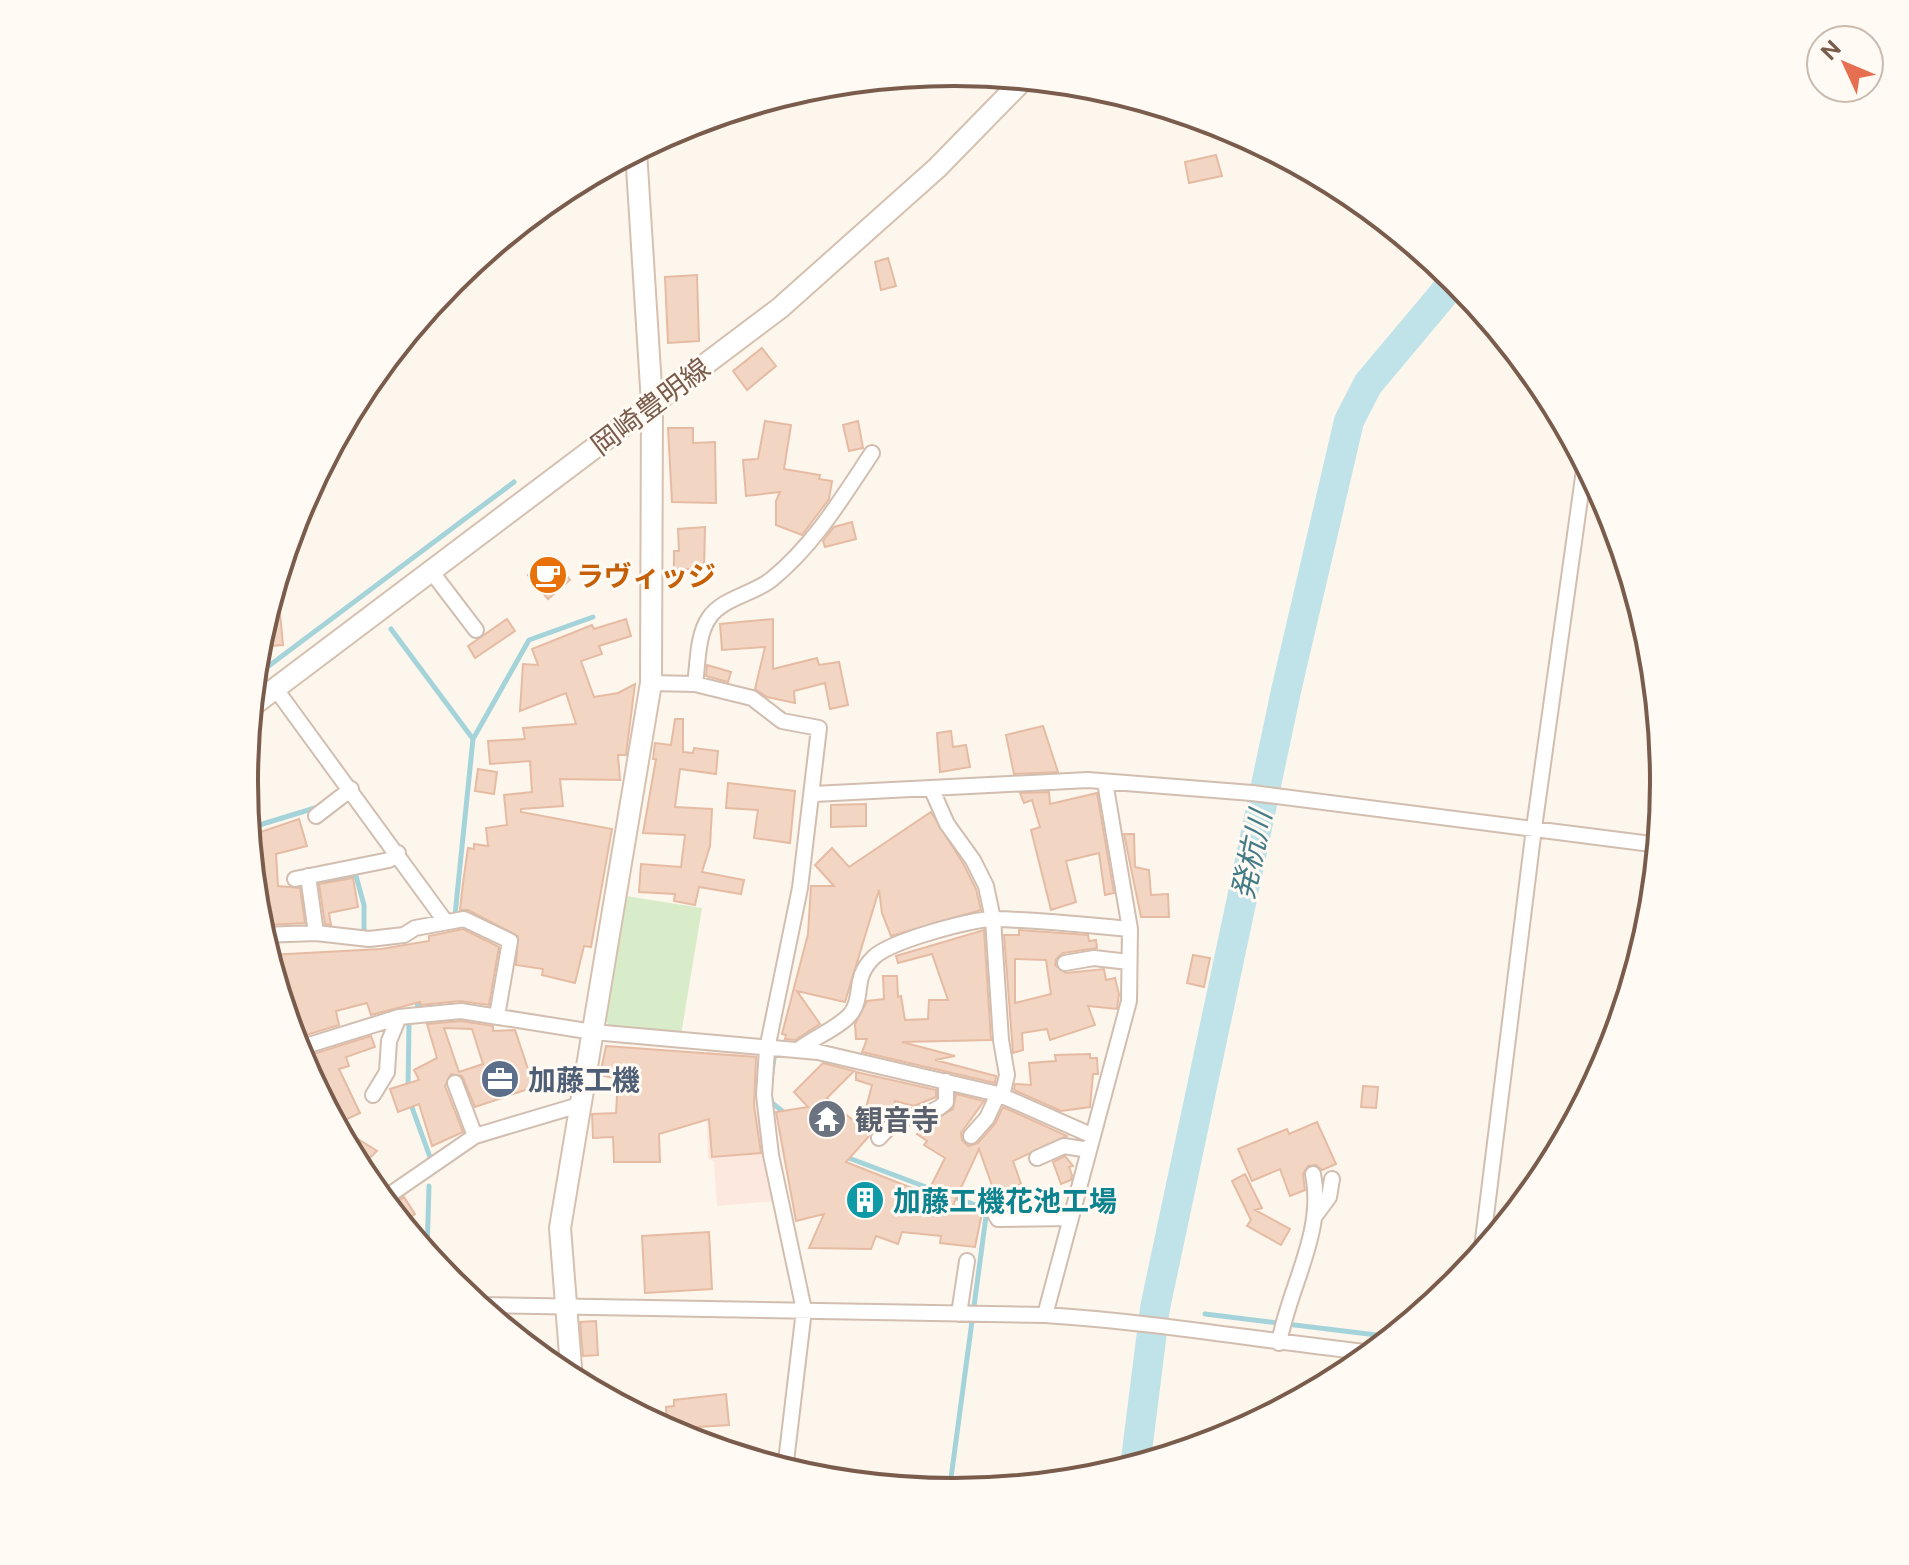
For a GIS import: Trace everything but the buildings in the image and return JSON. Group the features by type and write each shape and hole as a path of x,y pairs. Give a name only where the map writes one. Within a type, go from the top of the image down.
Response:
{"street":[{"name":"岡崎豊明線","path":"263,697 834,263 937,168 1015,89"},
{"path":"570,1364 560,1228 651,683 652,403 637,163"},
{"path":"695,684 703,629 709,616 719,607 770,581 791,561 822,528 872,453"},
{"path":"1484,1235 1534,828 1582,482"},
{"path":"431,571 476,630"},
{"path":"651,683 695,684 752,698 782,721 819,728 814,794 800,888 767,1049 764,1095 771,1155 804,1310 786,1458"},
{"path":"275,688 445,921"},
{"path":"814,794 1088,780 1252,793 1648,844"},
{"path":"1045,1315 1129,1001 1130,929 1105,782"},
{"path":"316,816 351,789"},
{"path":"932,790 947,824 973,860 986,886 993,919 1007,1075 987,1118 971,1136"},
{"path":"316,933 302,878 389,860 398,853"},
{"path":"275,935 316,933 369,939 404,935 415,928 464,919 510,941 497,1016"},
{"path":"798,1050 819,1034 846,1020 855,1008 858,979 874,957 893,943 993,919 1130,929"},
{"path":"1065,963 1094,958 1129,962"},
{"path":"309,1045 400,1017 461,1011 593,1032 798,1050 1000,1095 1091,1143"},
{"path":"373,1095 387,1072 389,1041 400,1017"},
{"path":"879,1138 892,1122 910,1115 938,1111 946,1102 946,1081"},
{"path":"455,1083 475,1136"},
{"path":"392,1193 475,1136 579,1105"},
{"path":"1037,1158 1064,1146 1091,1143"},
{"path":"1280,1336 1315,1216 1313,1174"},
{"path":"1315,1216 1329,1197 1332,1179"},
{"path":"991,1207 998,1219 1070,1218"},
{"path":"959,1314 967,1261"},
{"path":"495,1306 1045,1315 1280,1336 1358,1350"}],"shaded area":[{"path":"706,1049 762,1054 776,1201 717,1206 714,1161 708,1159 707,1121 710,1119 700,1098"}],"green space":[{"path":"626,896 702,908 681,1035 612,1029 606,1021"}],"waterway":[{"name":"発杭川","path":"1137,1455 1155,1308 1286,691 1349,421 1368,384 1447,290"},
{"path":"268,667 514,482"},
{"path":"455,915 473,739 529,640 593,617"},
{"path":"391,629 473,739"},
{"path":"259,825 315,808"},
{"path":"315,883 356,876 364,905 364,934 369,933"},
{"path":"408,1088 409,1024 418,1007 416,997"},
{"path":"772,1073 774,1058"},
{"path":"770,1095 772,1103 786,1114"},
{"path":"410,1102 430,1157"},
{"path":"846,1157 934,1190"},
{"path":"427,1238 429,1186"},
{"path":"951,1196 987,1209 951,1479"},
{"path":"1205,1314 1379,1335"}],"place":[{"name":"ラヴィッジ","path":"548,575"},
{"name":"加藤工機","path":"500,1079"},
{"name":"観音寺","path":"827,1119"},
{"name":"加藤工機花池工場","path":"865,1200"}]}
